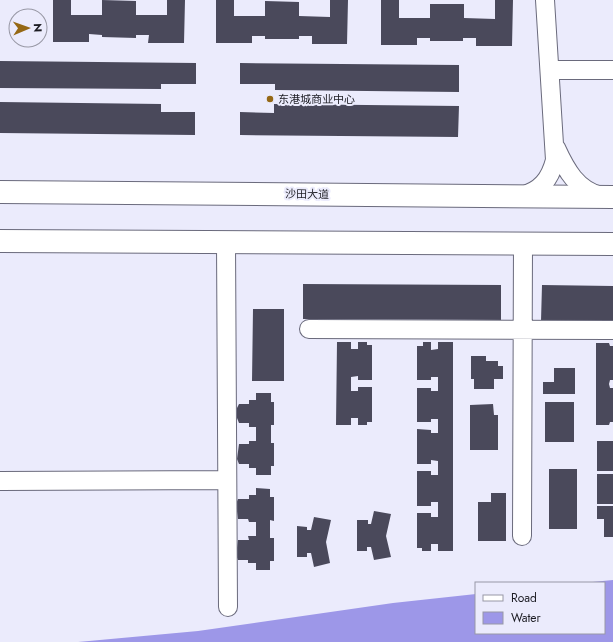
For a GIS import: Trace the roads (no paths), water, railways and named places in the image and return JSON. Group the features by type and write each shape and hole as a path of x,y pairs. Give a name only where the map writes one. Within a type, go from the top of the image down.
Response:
{"main road":[{"name":"沙田大道","path":"0,192 608,197"},
{"path":"0,241 613,244"}],"street":[{"path":"518,196 538,189 546,182 556,160 545,0"},
{"path":"550,70 613,70"},
{"path":"556,148 561,160 576,182 583,189 608,197"},
{"path":"226,242 228,607"},
{"path":"522,536 523,243"},
{"path":"309,329 613,330"},
{"path":"0,481 227,480"}],"water":[{"path":"613,580 613,642 78,642 198,631 393,603 475,594 475,634 605,634 605,582 592,582"}],"place":[{"name":"东港城商业中心","path":"270,99"}]}
